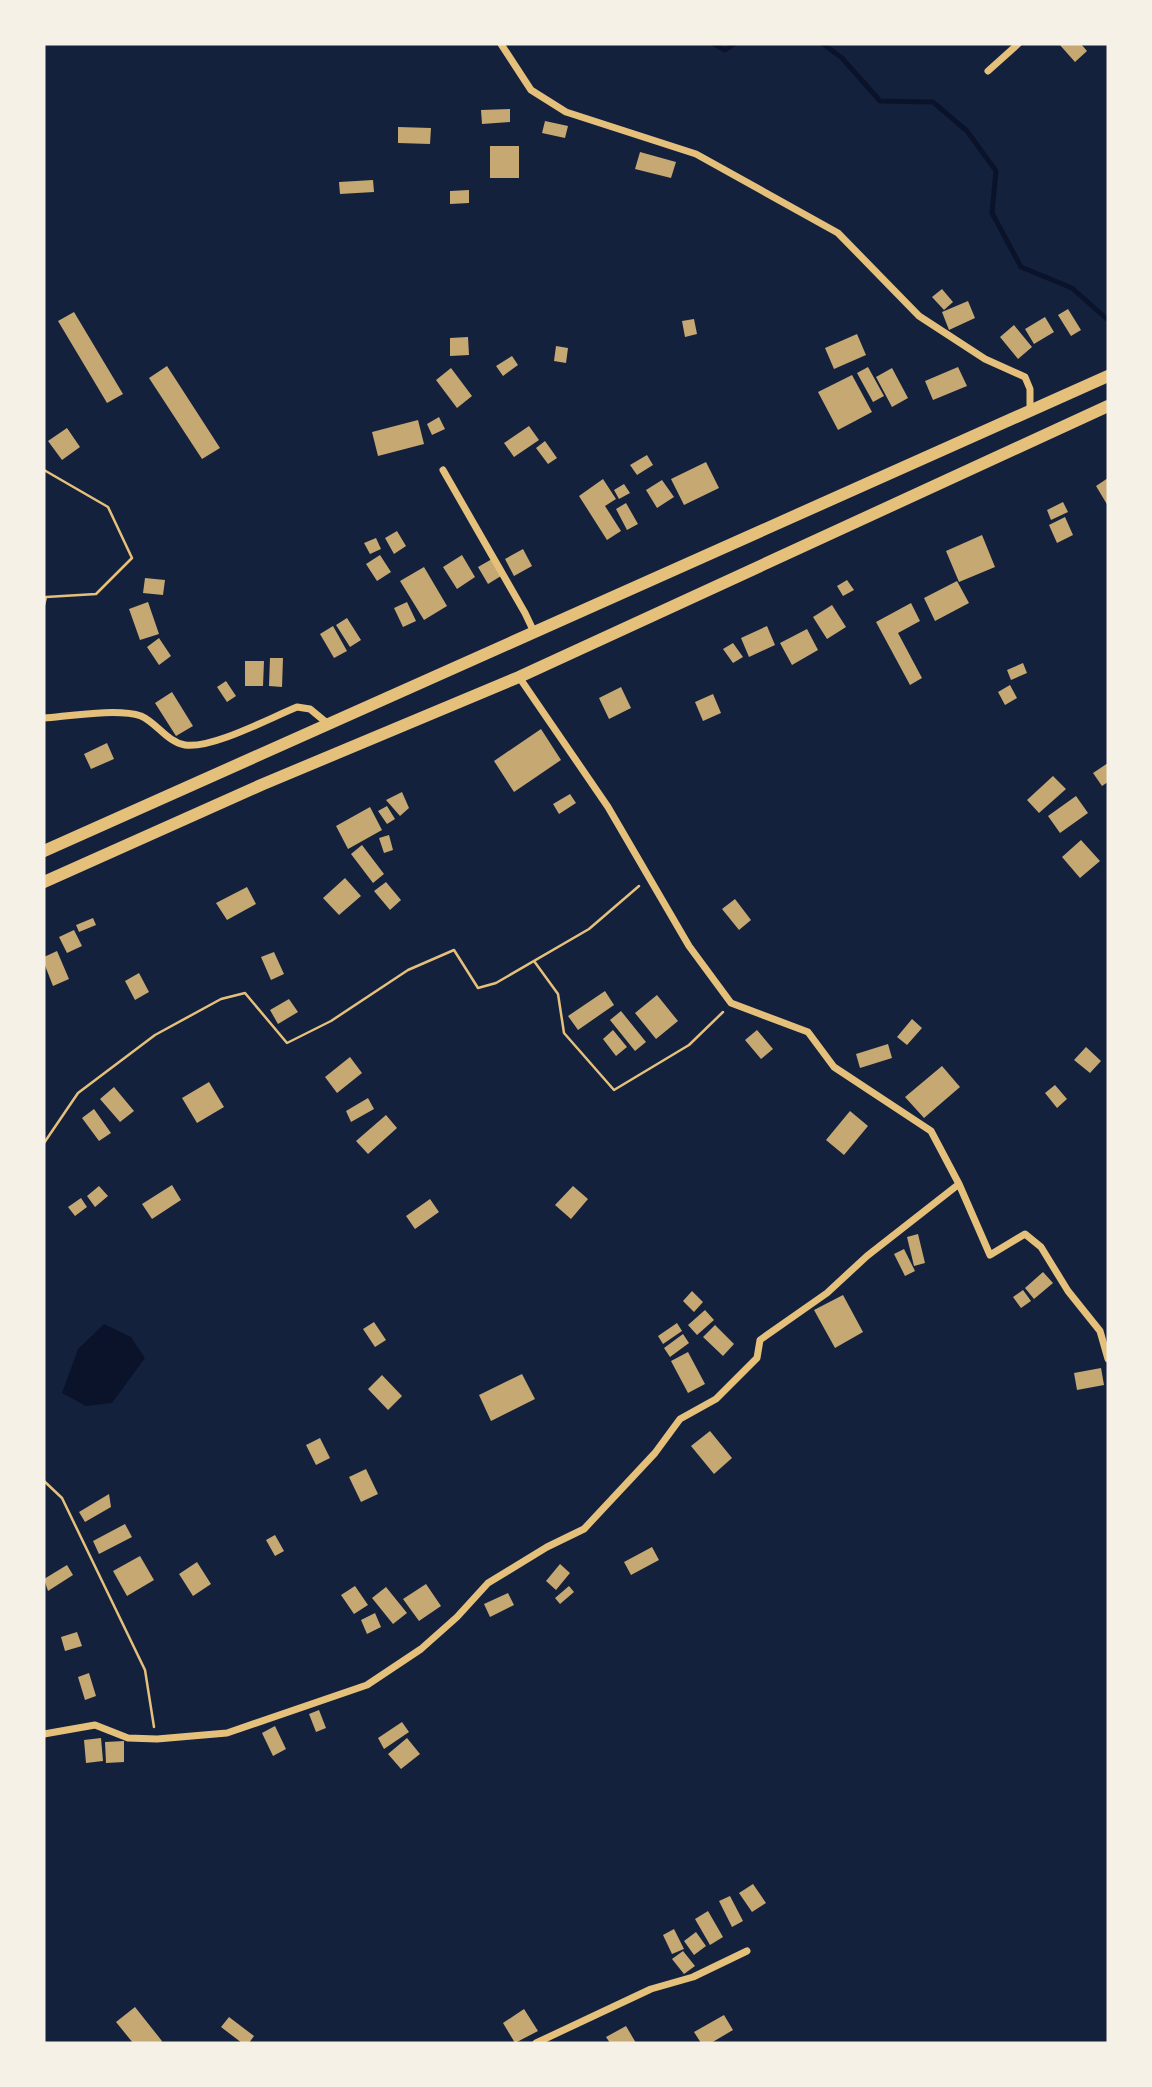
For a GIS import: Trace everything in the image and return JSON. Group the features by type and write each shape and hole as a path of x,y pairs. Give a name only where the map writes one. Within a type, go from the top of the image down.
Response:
{"main road":[{"path":"44,851 1108,376"},
{"path":"44,882 261,785 519,677 1108,406"}],"street":[{"path":"501,44 531,90 566,112 696,154 838,233 919,316 985,359 1025,377 1030,389 1030,411"},
{"path":"988,71 1018,44"},
{"path":"443,470 534,632"},
{"path":"519,677 608,807 689,946 731,1003 808,1032 834,1068 931,1131 959,1184 989,1255 1025,1234 1041,1247 1068,1291 1100,1331 1108,1359"},
{"path":"44,718 128,713 143,717 166,736 184,745 206,745 297,707 310,709 327,723"},
{"path":"44,1734 95,1725 128,1738 156,1739 227,1733 367,1685 421,1649 457,1617 488,1583 584,1530 655,1453 680,1419 716,1399 757,1358 760,1340 827,1293 867,1255 959,1184"},
{"path":"536,2043 650,1989 693,1977 747,1951"}],"path":[{"path":"44,470 108,507 132,558 96,594 46,597 44,605"},
{"path":"44,1143 78,1093 155,1035 221,999 245,993 286,1042 331,1021 408,971 454,950 478,988 496,983 589,929 648,876"},
{"path":"534,961 558,994 564,1033 614,1090 689,1045 731,1003"},
{"path":"44,1481 62,1498 145,1670 156,1739"}],"water":[{"path":"104,1324 131,1337 145,1358 112,1403 86,1406 62,1393 78,1349"}],"building":[{"path":"1059,44 1081,44 1087,51 1075,62"},
{"path":"510,109 510,122 482,124 481,110"},
{"path":"545,121 568,126 565,138 542,133"},
{"path":"398,127 431,128 430,144 398,143"},
{"path":"490,146 519,146 519,178 490,178"},
{"path":"640,152 676,162 671,178 635,169"},
{"path":"373,180 374,192 340,194 339,182"},
{"path":"469,190 469,203 450,204 450,191"},
{"path":"942,289 953,302 944,310 932,297"},
{"path":"968,301 975,318 949,330 942,312"},
{"path":"1068,309 1081,330 1071,336 1058,315"},
{"path":"74,312 123,394 107,403 58,321"},
{"path":"1045,317 1054,332 1034,344 1025,329"},
{"path":"694,319 697,334 685,337 682,321"},
{"path":"1014,325 1032,347 1018,359 1000,337"},
{"path":"857,334 866,355 834,369 825,348"},
{"path":"468,337 469,355 450,356 450,338"},
{"path":"556,346 568,348 566,363 554,361"},
{"path":"512,356 518,365 503,376 496,366"},
{"path":"167,366 220,448 202,459 149,378"},
{"path":"868,367 884,396 873,402 857,373"},
{"path":"958,367 967,386 933,400 925,381"},
{"path":"451,368 472,396 457,408 436,380"},
{"path":"892,368 908,398 892,407 876,377"},
{"path":"852,375 872,412 838,430 818,392"},
{"path":"439,417 445,429 432,435 427,424"},
{"path":"418,420 424,444 378,456 372,432"},
{"path":"529,426 539,440 514,457 504,443"},
{"path":"67,428 80,447 62,460 48,441"},
{"path":"545,441 557,458 548,464 536,448"},
{"path":"647,455 653,465 637,475 630,465"},
{"path":"706,462 719,488 684,505 671,479"},
{"path":"1108,478 1108,506 1096,486"},
{"path":"603,479 616,499 605,506 621,531 607,540 579,496"},
{"path":"662,480 674,497 657,508 646,490"},
{"path":"624,484 630,493 619,499 614,490"},
{"path":"1063,502 1068,512 1051,520 1047,510"},
{"path":"626,503 638,524 627,530 616,509"},
{"path":"1065,517 1073,535 1057,543 1049,525"},
{"path":"397,531 406,546 394,554 385,538"},
{"path":"982,535 995,567 959,582 946,551"},
{"path":"376,538 381,549 370,554 364,543"},
{"path":"523,549 532,566 514,576 505,559"},
{"path":"380,555 391,572 377,581 366,564"},
{"path":"462,555 475,577 457,589 443,567"},
{"path":"492,559 501,576 488,584 478,567"},
{"path":"424,567 447,606 424,620 400,581"},
{"path":"145,578 165,580 163,595 143,593"},
{"path":"847,580 854,590 843,596 837,586"},
{"path":"957,581 969,603 935,621 924,598"},
{"path":"148,602 159,634 140,640 129,609"},
{"path":"407,602 416,621 403,627 394,608"},
{"path":"911,603 920,621 898,633 922,678 910,685 876,622"},
{"path":"832,605 846,627 827,639 813,617"},
{"path":"347,618 361,640 350,647 336,625"},
{"path":"333,626 347,651 334,658 320,634"},
{"path":"767,626 775,645 749,657 741,638"},
{"path":"807,629 818,650 792,665 780,643"},
{"path":"159,638 171,656 159,665 147,647"},
{"path":"733,643 743,657 733,663 723,649"},
{"path":"270,658 283,658 282,687 269,686"},
{"path":"245,661 264,661 263,686 245,686"},
{"path":"1023,663 1027,673 1011,680 1007,670"},
{"path":"226,681 236,696 227,702 217,687"},
{"path":"1010,685 1017,698 1005,705 998,692"},
{"path":"621,687 631,708 609,719 599,698"},
{"path":"172,692 193,726 176,736 155,703"},
{"path":"713,694 721,713 703,721 695,702"},
{"path":"541,729 561,760 514,792 494,761"},
{"path":"107,743 114,759 91,769 84,754"},
{"path":"1108,763 1108,782 1102,786 1093,773"},
{"path":"1053,776 1066,789 1039,813 1027,800"},
{"path":"402,792 409,808 400,816 386,800"},
{"path":"570,794 576,803 559,814 553,804"},
{"path":"1076,796 1088,813 1060,833 1048,816"},
{"path":"387,806 395,819 387,824 378,811"},
{"path":"370,807 382,830 348,849 336,826"},
{"path":"389,835 393,850 384,853 379,838"},
{"path":"1081,840 1100,861 1080,878 1062,857"},
{"path":"362,845 384,874 373,883 351,854"},
{"path":"345,878 361,896 339,915 323,898"},
{"path":"386,882 401,900 390,910 374,891"},
{"path":"247,887 256,904 227,920 216,903"},
{"path":"735,899 751,920 739,930 722,909"},
{"path":"93,918 96,925 79,932 76,925"},
{"path":"74,930 82,946 67,953 59,937"},
{"path":"57,951 69,979 53,986 44,957"},
{"path":"274,952 284,974 271,980 261,957"},
{"path":"139,973 149,992 135,1000 125,981"},
{"path":"605,991 614,1005 578,1030 568,1016"},
{"path":"657,995 678,1021 656,1039 635,1013"},
{"path":"289,999 298,1012 278,1024 270,1010"},
{"path":"621,1011 646,1042 635,1051 610,1020"},
{"path":"912,1019 922,1028 907,1045 897,1037"},
{"path":"613,1030 627,1047 616,1056 603,1039"},
{"path":"757,1030 773,1049 761,1059 745,1040"},
{"path":"888,1044 892,1058 860,1068 856,1054"},
{"path":"1086,1047 1101,1061 1090,1073 1074,1060"},
{"path":"350,1057 362,1073 337,1093 325,1077"},
{"path":"942,1066 960,1087 924,1118 905,1097"},
{"path":"209,1082 224,1107 197,1123 182,1098"},
{"path":"1055,1085 1067,1099 1057,1108 1045,1093"},
{"path":"114,1087 134,1111 120,1122 100,1099"},
{"path":"368,1098 374,1109 351,1122 346,1111"},
{"path":"94,1109 111,1133 99,1141 82,1118"},
{"path":"850,1111 868,1126 844,1155 826,1140"},
{"path":"386,1115 397,1128 368,1154 356,1141"},
{"path":"172,1185 181,1200 152,1219 142,1204"},
{"path":"99,1186 108,1196 95,1207 87,1196"},
{"path":"573,1186 588,1199 571,1219 555,1205"},
{"path":"81,1198 87,1207 75,1216 68,1207"},
{"path":"430,1199 439,1212 415,1229 406,1216"},
{"path":"918,1234 925,1263 914,1266 907,1237"},
{"path":"904,1249 915,1271 905,1276 894,1254"},
{"path":"1043,1272 1053,1283 1034,1299 1025,1288"},
{"path":"1023,1290 1031,1301 1021,1308 1013,1297"},
{"path":"692,1291 703,1302 694,1312 683,1301"},
{"path":"843,1295 863,1332 835,1348 814,1310"},
{"path":"705,1310 714,1320 697,1335 688,1325"},
{"path":"374,1322 386,1340 375,1347 363,1329"},
{"path":"677,1323 682,1331 663,1344 658,1336"},
{"path":"715,1325 734,1344 723,1356 703,1337"},
{"path":"683,1334 689,1343 670,1357 664,1348"},
{"path":"688,1352 705,1384 688,1393 671,1361"},
{"path":"1101,1368 1104,1385 1077,1390 1074,1373"},
{"path":"522,1374 535,1399 491,1421 479,1395"},
{"path":"382,1375 402,1396 388,1410 368,1389"},
{"path":"710,1431 732,1458 714,1474 691,1446"},
{"path":"320,1438 330,1458 316,1465 306,1445"},
{"path":"366,1469 378,1494 361,1502 349,1477"},
{"path":"109,1494 111,1507 85,1522 79,1512"},
{"path":"125,1524 132,1537 99,1554 93,1541"},
{"path":"275,1535 284,1551 275,1556 266,1540"},
{"path":"652,1547 659,1560 631,1575 624,1562"},
{"path":"140,1556 154,1580 127,1596 113,1571"},
{"path":"197,1562 211,1584 193,1596 179,1574"},
{"path":"560,1564 570,1573 556,1590 546,1581"},
{"path":"67,1565 73,1575 48,1591 44,1579"},
{"path":"426,1584 441,1606 419,1621 403,1599"},
{"path":"355,1586 368,1605 354,1614 341,1595"},
{"path":"569,1586 574,1592 560,1604 555,1598"},
{"path":"386,1587 407,1613 393,1624 372,1598"},
{"path":"508,1593 514,1605 490,1617 484,1604"},
{"path":"375,1613 381,1627 367,1634 361,1620"},
{"path":"77,1632 82,1646 65,1651 61,1637"},
{"path":"89,1673 96,1696 85,1700 78,1677"},
{"path":"319,1710 326,1728 316,1732 309,1714"},
{"path":"402,1722 409,1732 384,1749 378,1738"},
{"path":"275,1726 286,1749 273,1756 262,1733"},
{"path":"101,1738 103,1761 86,1763 84,1740"},
{"path":"407,1738 420,1754 401,1769 388,1754"},
{"path":"124,1741 124,1762 106,1763 105,1742"},
{"path":"753,1884 766,1903 752,1912 739,1893"},
{"path":"730,1896 743,1921 732,1927 719,1901"},
{"path":"708,1911 723,1937 710,1945 695,1919"},
{"path":"674,1929 684,1949 672,1954 663,1935"},
{"path":"696,1932 706,1946 694,1955 684,1941"},
{"path":"683,1951 695,1966 684,1974 672,1959"},
{"path":"135,2007 162,2041 160,2043 133,2043 116,2022"},
{"path":"524,2009 538,2031 515,2043 503,2023"},
{"path":"724,2015 733,2030 711,2043 701,2043 694,2032"},
{"path":"229,2017 254,2036 249,2043 242,2043 221,2027"},
{"path":"626,2026 636,2043 610,2043 606,2037"}],"waterway":[{"path":"714,44 725,50 734,44"},
{"path":"823,44 842,58 880,101 933,102 967,131 996,171 992,213 1021,267 1072,288 1108,320"}]}
